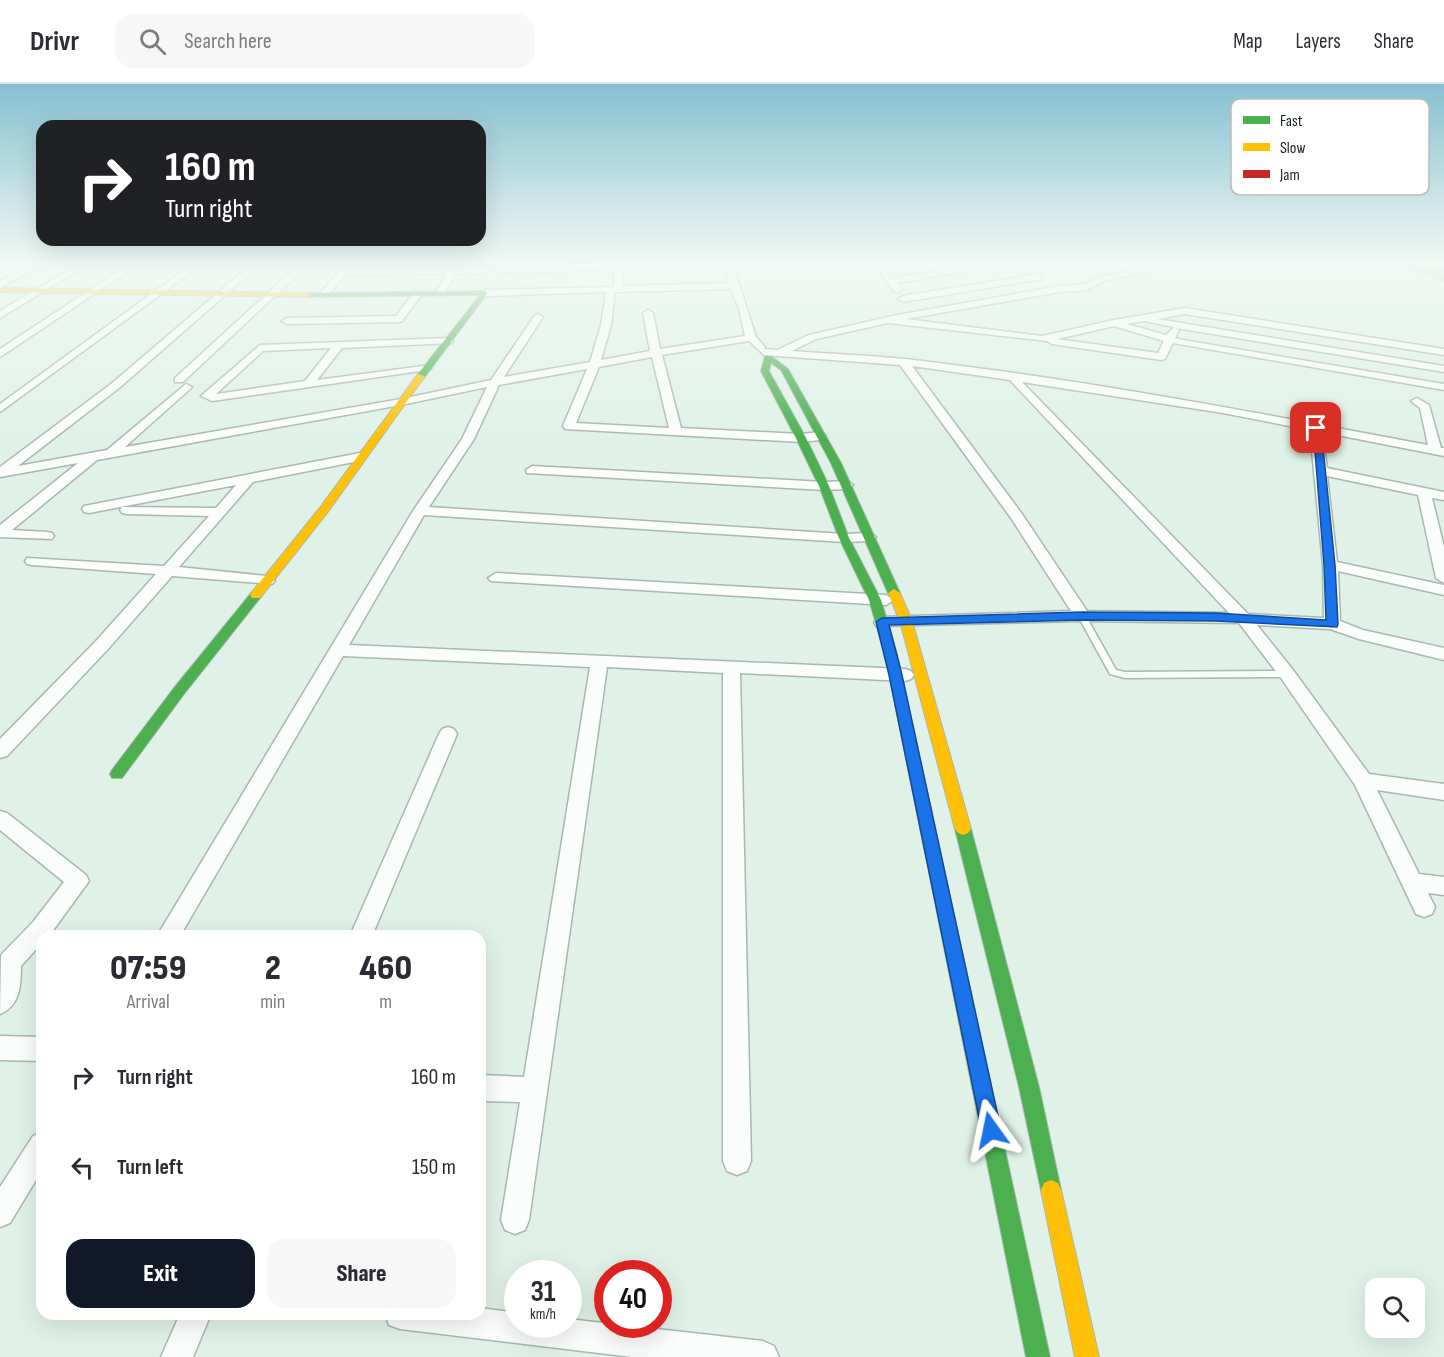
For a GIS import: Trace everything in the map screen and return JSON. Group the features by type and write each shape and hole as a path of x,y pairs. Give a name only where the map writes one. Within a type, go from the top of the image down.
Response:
{"street":[{"path":"0,354 48,321"},
{"path":"0,410 119,321"},
{"path":"0,473 115,386 189,321"},
{"path":"111,453 245,321"},
{"path":"291,321 388,331 448,341"},
{"path":"396,321 388,331 339,345 260,348 207,396 212,398 427,367"},
{"path":"117,774 323,511 360,457 463,321"},
{"path":"172,930 420,511 468,439 495,382 535,321"},
{"path":"607,321 595,364 569,426 801,438 820,436"},
{"path":"650,321 676,432"},
{"path":"747,321 752,338 784,369 846,485 906,621 956,801 1029,1087 1087,1357"},
{"path":"882,321 813,337 771,354 765,370 824,486 844,538 875,600 882,622 1038,1357"},
{"path":"899,321 1161,357 1176,326 1175,321"},
{"path":"1041,339 1122,321"},
{"path":"1155,321 1444,369"},
{"path":"1251,321 1444,352"},
{"path":"1114,323 1169,339 1444,387"},
{"path":"0,473 401,402 595,364 752,338"},
{"path":"309,383 339,345"},
{"path":"771,354 903,362 1223,410 1440,451 1425,407 1417,401"},
{"path":"903,362 1017,517 1082,616"},
{"path":"1015,381 1244,619 1287,674 1363,781 1424,907"},
{"path":"1316,428 1330,565 1332,624"},
{"path":"0,532 96,456"},
{"path":"221,512 89,509 360,457"},
{"path":"532,470 824,486 846,485"},
{"path":"1320,471 1444,496"},
{"path":"0,751 170,571 249,479"},
{"path":"1424,492 1444,578"},
{"path":"420,511 844,538 869,537"},
{"path":"0,532 47,536"},
{"path":"32,561 267,581"},
{"path":"1330,565 1444,590"},
{"path":"496,578 897,600"},
{"path":"882,622 1082,616 1244,619 1332,624 1359,634 1444,654"},
{"path":"338,650 921,676"},
{"path":"515,1220 599,662"},
{"path":"731,668 737,1161"},
{"path":"364,930 448,734"},
{"path":"1363,781 1444,792"},
{"path":"0,819 78,881 40,930"},
{"path":"1412,882 1444,886"},
{"path":"0,1003 9,990 4,959 36,933"},
{"path":"0,1048 36,1049"},
{"path":"486,1088 534,1090"},
{"path":"0,1213 36,1155"},
{"path":"177,1357 193,1320"},
{"path":"451,1320 763,1357"}],"lane":[{"path":"1082,616 1113,672 1125,675 1287,674"}],"traffic: fast":[{"path":"421,376 463,321"},
{"path":"891,654 875,600 844,538 824,486 801,438 765,371 768,358 784,369 836,463 894,593"},
{"path":"117,774 179,691 256,595"},
{"path":"963,829 1029,1087 1051,1190"},
{"path":"942,897 1038,1357"}],"traffic: slow":[{"path":"256,595 323,511 421,376"},
{"path":"894,593 906,621 963,829"},
{"path":"1051,1190 1087,1357"}],"traffic: jam":[{"path":"891,654 942,897"}],"route":[{"path":"991,1130 882,622 1082,616 1215,617 1332,624 1330,565 1316,428"}]}
